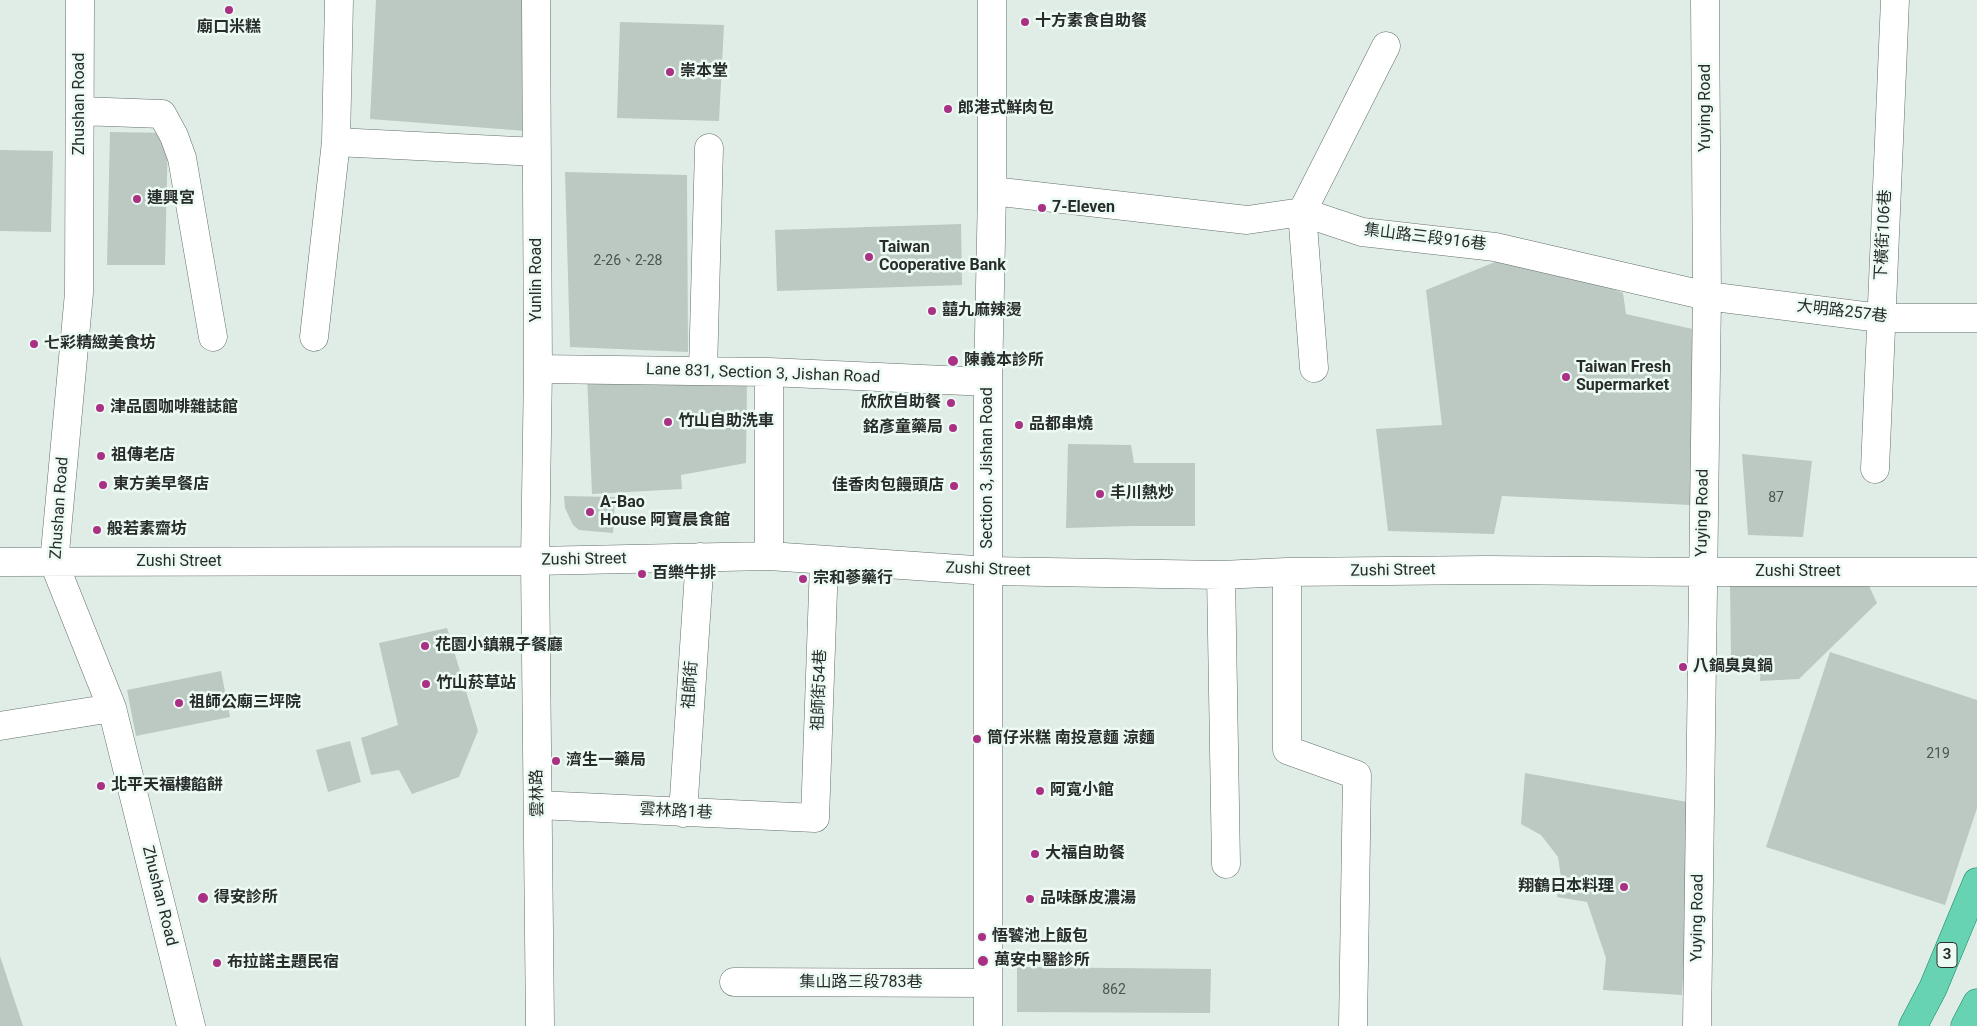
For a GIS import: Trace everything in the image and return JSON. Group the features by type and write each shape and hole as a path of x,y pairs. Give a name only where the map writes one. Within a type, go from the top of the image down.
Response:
{"main road":[{"name":"3","path":"1913,1026 1933,988 1977,882"},
{"path":"1965,1026 1977,1003"}],"street":[{"name":"Zhushan Road","path":"80,0 79,293 54,563 112,708 192,1026"},
{"path":"314,337 336,142 339,0"},
{"name":"Yunlin Road","path":"535,561 538,369 536,0"},
{"name":"Section 3, Jishan Road","path":"988,1026 988,382 992,191 992,0"},
{"name":"Yuying Road","path":"1697,1026 1707,296 1705,0"},
{"name":"下橫街106巷","path":"1875,469 1895,0"},
{"path":"1314,368 1302,212 1386,46"},
{"path":"80,111 162,114 174,136 182,158 213,337"},
{"path":"336,142 537,152"},
{"path":"703,371 708,148"},
{"name":"集山路三段916巷","path":"992,191 1247,220 1302,212 1362,232 1495,247 1707,296"},
{"name":"大明路257巷","path":"1707,296 1880,318 1977,318"},
{"name":"Lane 831, Section 3, Jishan Road","path":"538,369 770,372 988,382"},
{"path":"769,556 770,372"},
{"name":"Zushi Street","path":"0,562 535,561 769,556 824,562 988,571 1221,574 1487,570 1977,572"},
{"name":"祖師街","path":"683,813 700,557"},
{"name":"雲林路","path":"535,561 540,1026"},
{"name":"祖師街54巷","path":"815,818 824,562"},
{"path":"1287,572 1287,750 1357,774 1352,1026"},
{"path":"1221,574 1226,864"},
{"path":"0,726 112,708"},
{"name":"雲林路1巷","path":"538,805 815,818"},
{"name":"集山路三段783巷","path":"734,982 988,983"}],"building":[{"path":"376,0 525,0 526,131 370,119"},
{"name":"崇本堂","path":"620,22 724,25 719,121 617,118"},
{"name":"連興宮","path":"110,132 168,133 165,265 107,265"},
{"path":"0,150 53,151 51,232 0,231"},
{"path":"565,172 687,175 688,352 570,347"},
{"name":"Taiwan Cooperative Bank","path":"961,224 962,285 777,291 775,230"},
{"name":"Taiwan Fresh Supermarket","path":"1500,260 1546,264 1623,293 1626,314 1697,330 1691,505 1502,496 1494,534 1388,531 1376,429 1442,425 1426,290"},
{"name":"竹山自助洗車","path":"587,376 747,381 746,463 681,475 682,489 592,494"},
{"path":"1068,444 1131,445 1134,463 1195,463 1195,526 1066,528"},
{"path":"1742,454 1812,461 1803,537 1748,535"},
{"name":"A-Bao House 阿寶晨食館","path":"564,496 615,497 613,533 579,530 573,525 565,508"},
{"path":"1864,575 1877,603 1799,679 1760,681 1761,661 1731,659 1730,584"},
{"name":"竹山菸草站","path":"447,628 478,731 459,777 412,794 399,770 371,775 361,738 398,725 379,643"},
{"path":"1830,652 1977,700 1977,808 1945,905 1766,847"},
{"name":"祖師公廟三坪院","path":"221,671 230,717 136,736 127,690"},
{"path":"350,741 361,782 328,792 316,750"},
{"name":"翔鶴日本料理","path":"1525,773 1693,803 1682,995 1603,990 1606,958 1587,902 1557,897 1561,877 1558,857 1541,835 1521,824"},
{"path":"0,956 23,1026 0,1026"},
{"path":"1017,967 1211,969 1210,1013 1017,1012"}],"place":[{"name":"廟口米糕","path":"229,10"},
{"name":"十方素食自助餐","path":"1025,22"},
{"name":"崇本堂","path":"670,72"},
{"name":"郎港式鮮肉包","path":"948,109"},
{"name":"連興宮","path":"137,199"},
{"name":"7-Eleven","path":"1042,208"},
{"name":"Taiwan Cooperative Bank","path":"869,257"},
{"name":"囍九麻辣燙","path":"932,311"},
{"name":"七彩精緻美食坊","path":"34,344"},
{"name":"陳義本診所","path":"953,361"},
{"name":"Taiwan Fresh Supermarket","path":"1566,377"},
{"name":"欣欣自助餐","path":"951,403"},
{"name":"津品園咖啡雜誌館","path":"100,408"},
{"name":"竹山自助洗車","path":"668,422"},
{"name":"品都串燒","path":"1019,425"},
{"name":"銘彥童藥局","path":"953,428"},
{"name":"祖傳老店","path":"101,456"},
{"name":"東方美早餐店","path":"103,485"},
{"name":"佳香肉包饅頭店","path":"954,486"},
{"name":"丰川熱炒","path":"1100,494"},
{"name":"A-Bao House 阿寶晨食館","path":"590,512"},
{"name":"般若素齋坊","path":"97,530"},
{"name":"百樂牛排","path":"642,574"},
{"name":"宗和蔘藥行","path":"803,579"},
{"name":"花園小鎮親子餐廳","path":"425,646"},
{"name":"八鍋臭臭鍋","path":"1683,667"},
{"name":"竹山菸草站","path":"426,684"},
{"name":"祖師公廟三坪院","path":"179,703"},
{"name":"筒仔米糕 南投意麵 涼麵","path":"977,739"},
{"name":"濟生一藥局","path":"556,761"},
{"name":"北平天福樓餡餅","path":"101,786"},
{"name":"阿寬小館","path":"1040,791"},
{"name":"大福自助餐","path":"1035,854"},
{"name":"翔鶴日本料理","path":"1624,887"},
{"name":"得安診所","path":"203,898"},
{"name":"品味酥皮濃湯","path":"1030,899"},
{"name":"悟饕池上飯包","path":"982,937"},
{"name":"萬安中醫診所","path":"983,961"},
{"name":"布拉諾主題民宿","path":"217,963"}]}
